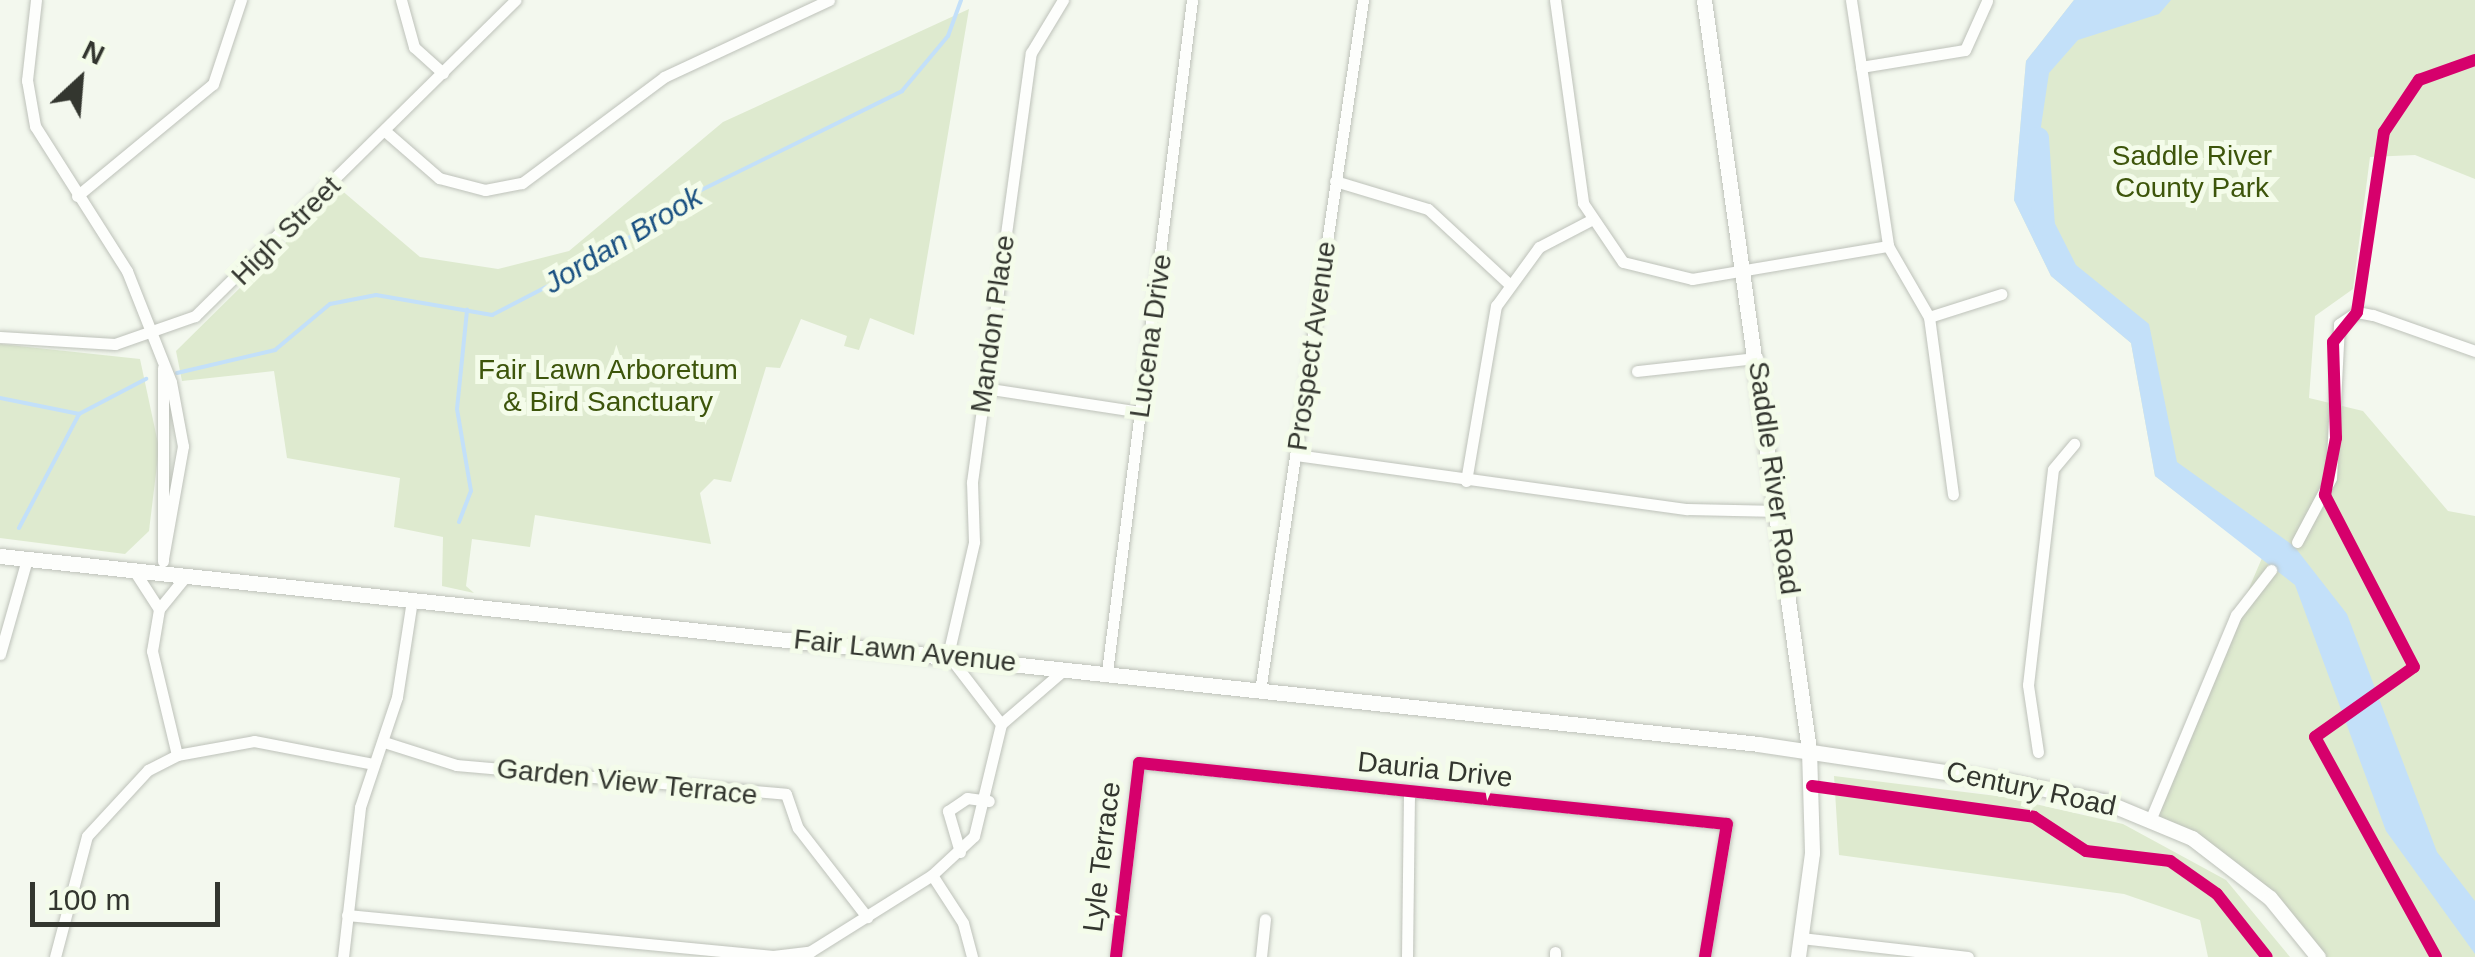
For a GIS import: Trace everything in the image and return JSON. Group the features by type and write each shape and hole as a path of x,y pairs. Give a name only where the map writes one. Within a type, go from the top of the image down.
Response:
{"main road":[{"name":"Saddle River Road","path":"1704,0 1780,511 1809,750 1812,853 1798,957"},
{"name":"Fair Lawn Avenue","path":"0,556 135,572 162,566 186,577 948,655 1809,750"},
{"name":"Century Road","path":"1809,750 2028,785 2151,818 2233,865 2318,957"}],"street":[{"path":"36,0 30,105 77,196 127,270 163,368 162,566"},
{"path":"77,196 213,84 240,0"},
{"path":"401,0 414,47 442,73"},
{"name":"High Street","path":"0,337 114,344 153,336 212,304 515,0"},
{"path":"384,131 439,178 504,188 539,175 664,77 829,0"},
{"name":"Mandon Place","path":"948,655 974,542 984,388 1032,52 1062,0"},
{"name":"Lucena Drive","path":"1107,672 1192,0"},
{"name":"Prospect Avenue","path":"1260,691 1363,0"},
{"path":"1554,0 1589,222 1608,250 1654,276 1743,271 1888,246"},
{"path":"1851,0 1888,246 1930,317 1952,494"},
{"path":"1861,67 1964,50 1987,1"},
{"path":"1335,181 1428,209 1508,283"},
{"path":"1466,481 1490,327 1508,283 1538,247 1589,222"},
{"path":"1930,317 2001,294"},
{"path":"2298,542 2331,478 2339,324 2357,312 2373,314 2475,351"},
{"path":"1638,371 1757,358"},
{"path":"984,388 1141,412"},
{"path":"2038,752 2032,650 2053,469 2074,444"},
{"path":"1296,455 1687,510 1780,511"},
{"path":"0,654 27,559"},
{"path":"2151,818 2236,615 2270,570"},
{"path":"135,572 159,609 155,678 177,754"},
{"path":"159,609 186,577"},
{"path":"343,957 372,764 384,742 412,600"},
{"path":"948,655 1001,724"},
{"path":"347,915 774,956 811,951 932,875 960,852 989,802 1001,724 1066,668"},
{"path":"55,957 87,836 130,782 177,754 254,742 372,764"},
{"name":"Garden View Terrace","path":"384,742 456,765 786,794 798,828 867,918"},
{"name":"Dauria Drive","path":"1139,763 1727,824 1705,957"},
{"name":"Lyle Terrace","path":"1116,957 1139,763"},
{"path":"1407,957 1409,793"},
{"path":"960,852 948,811 967,798 989,802"},
{"path":"932,875 963,923 972,957"},
{"path":"1261,957 1265,919"},
{"path":"1802,938 1968,957"}],"green space":[{"name":"Saddle River County Park","path":"2074,0 2475,0 2475,179 2415,155 2370,157 2353,289 2315,316 2309,398 2363,411 2448,511 2475,516 2475,957 2318,957 2285,914 2151,818 2262,558 2155,476 2131,343 2051,276 2014,200 2026,61"},
{"name":"Fair Lawn Arboretum & Bird Sanctuary","path":"969,9 914,335 870,318 859,350 844,346 847,336 801,319 780,368 766,367 731,482 714,479 700,493 711,544 535,515 530,547 472,539 466,586 474,593 442,586 443,537 394,527 400,478 287,458 274,371 182,381 176,351 340,189 420,257 498,269 569,251 723,122"},
{"path":"0,344 140,359 159,448 149,531 125,554 0,538"},
{"path":"1834,776 2005,797 2123,824 2226,880 2290,957 2208,957 2200,920 2124,894 1839,855"}],"water":[{"path":"2074,0 2171,0 2159,14 2078,40 2049,73 2033,180 2076,265 2149,324 2177,462 2294,546 2347,614 2437,852 2475,901 2475,954 2386,831 2295,585 2155,476 2131,343 2051,276 2014,200 2026,61"}],"waterway":[{"name":"Jordan Brook","path":"177,373 275,350 330,304 376,295 492,315 596,261 685,198 902,91 948,36 961,0"},
{"path":"2038,138 2044,225"},
{"path":"459,522 471,491 457,409 467,310"},
{"name":"Jordan Brook","path":"19,528 79,414 146,379"},
{"path":"0,398 79,414"}],"cycle path":[{"path":"2436,957 2315,737 2414,667 2325,495 2336,438 2333,342 2357,312 2384,132 2419,80 2475,60"},
{"path":"1116,957 1139,763 1727,824 1705,957"},
{"path":"1812,786 2034,817 2086,851 2170,861 2217,894 2267,957"}]}
